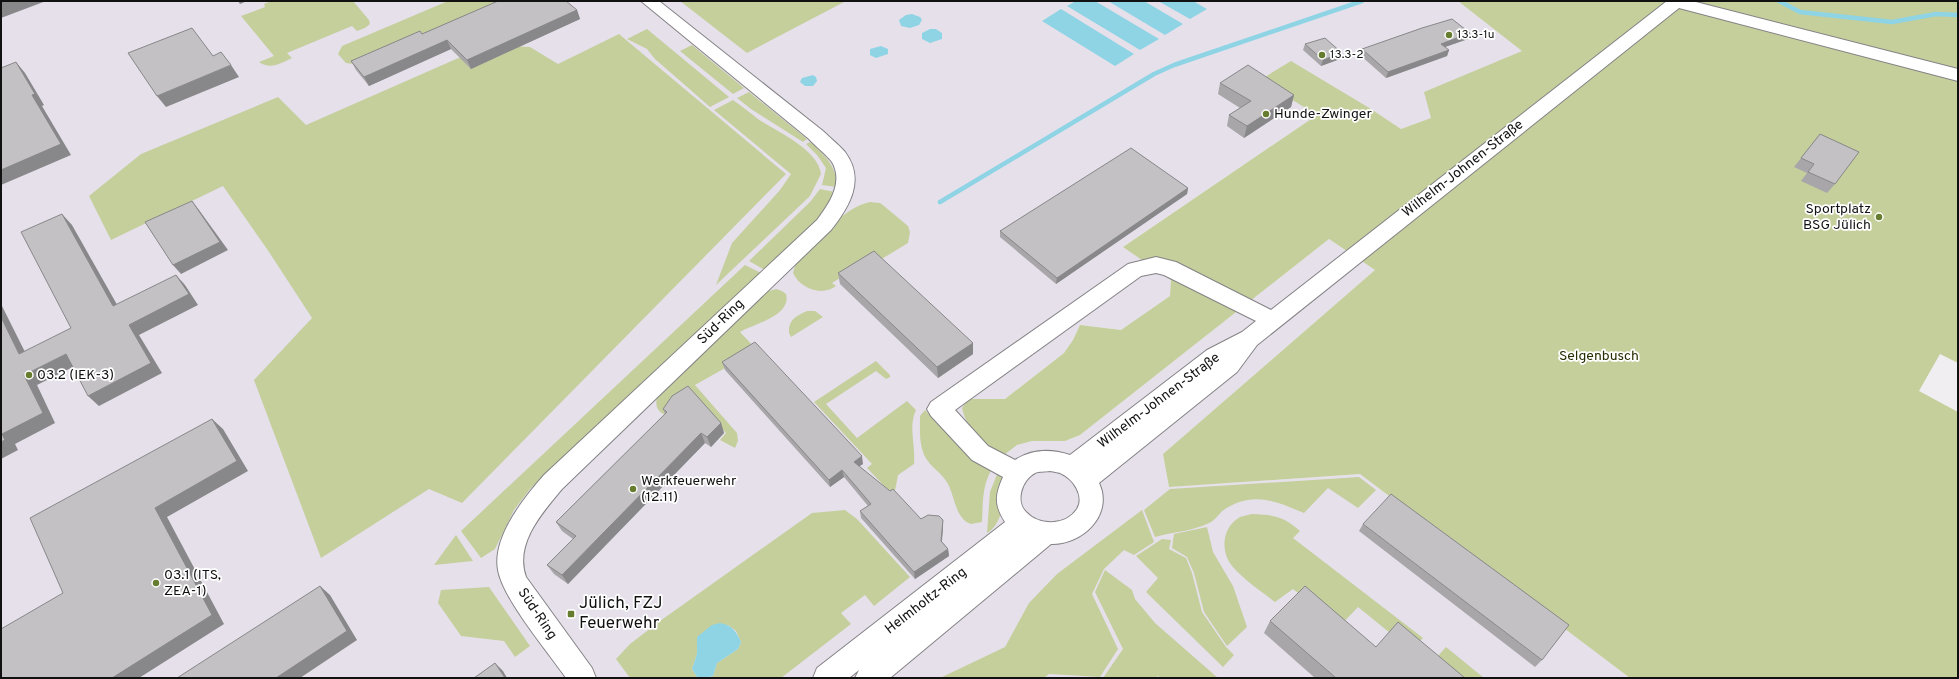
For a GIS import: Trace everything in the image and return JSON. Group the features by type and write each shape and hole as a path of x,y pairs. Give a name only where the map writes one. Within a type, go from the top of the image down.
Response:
{"street":[{"name":"Süd-Ring","path":"582,678 521,593 515,581 511,569 511,557 518,531 540,497 553,482 824,225 842,199 846,189 846,172 840,159 816,136 649,1"},
{"path":"1677,2 1958,75"},
{"name":"Wilhelm-Johnen-Straße","path":"1079,473 1229,366 1250,338 1272,320 1657,16 1677,2"},
{"path":"1017,473 980,453 939,409 1135,270 1156,265 1169,268 1272,320"},
{"path":"1050,461 1066,464 1079,473 1091,500 1089,512 1082,521 1070,530 1058,534 1044,534 1020,525 1012,514 1007,500 1010,486 1017,473 1031,463 1050,461"},
{"name":"Helmholtz-Ring","path":"830,677 1020,525"},
{"name":"Helmholtz-Ring","path":"869,678 1044,534"}],"shaded area":[{"path":"1,1 1637,1 1432,118 1401,129 1371,109 1317,115 1124,246 1171,280 1170,296 1121,330 1080,325 1073,340 1064,353 1005,399 968,399 1003,455 1017,445 1032,441 1065,441 1080,435 1329,239 1375,270 1163,454 1169,487 1360,474 1630,678 1,678"}],"green space":[{"path":"271,1 353,1 369,20 370,24 357,31 352,26 287,53 292,58 284,62 272,66 267,65 259,62 274,56 241,16 265,7 264,4"},
{"path":"448,1 502,1 354,64 346,63 338,54 342,46"},
{"path":"680,1 846,1 747,53"},
{"name":"Selgenbusch","path":"1458,1 1958,1 1958,363 1940,354 1919,391 1958,412 1958,678 1630,678 1360,474 1169,487 1163,454 1375,270 1329,239 1080,435 1065,441 1032,441 1017,445 1004,455 996,452 977,437 968,424 962,408 968,399 1005,399 1064,353 1073,340 1080,325 1121,330 1170,296 1171,280 1123,247 1317,115 1260,80 1291,61 1371,109 1401,129 1431,118 1424,92 1522,51"},
{"path":"647,29 729,97 710,107 655,59 647,49 627,39"},
{"path":"619,34 786,174 462,503 429,489 321,558 254,380 312,318 269,252 223,186 111,240 89,196 141,154 278,97 306,125 463,56 511,46 530,47 558,64"},
{"path":"692,45 744,88 733,94 680,51"},
{"path":"749,92 807,139 803,142 751,109 737,98"},
{"path":"733,100 758,119 805,149 813,157 821,174 810,196 716,285 732,243 780,190 791,174 714,110"},
{"path":"810,142 825,156 832,167 835,173 836,187 822,185 826,168 817,155 806,144"},
{"path":"820,189 835,192 823,213 805,234 765,270 749,261 810,202"},
{"path":"870,202 880,203 908,226 910,232 908,243 880,260 875,256 832,283 836,286 830,289 818,291 806,287 801,283 793,273 796,262 840,218 860,205"},
{"path":"745,265 761,273 530,489 514,510 495,549 481,558 461,531"},
{"path":"776,289 786,294 786,302 778,314 740,332 757,350 695,385 737,433 738,441 735,448 720,440 726,433 692,396 665,415 660,412 656,403 657,397 765,292"},
{"path":"807,311 815,311 823,317 791,337 789,329 791,322 796,317"},
{"path":"876,361 890,375 890,377 886,379 876,371 826,404 857,438 907,401 916,410 912,430 914,464 898,475 894,496 867,468 872,464 814,402"},
{"path":"925,410 967,452 992,469 986,481 982,522 971,524 962,518 946,481 925,457 921,443 920,416"},
{"path":"998,472 1005,476 1002,508 997,522 987,533 990,492"},
{"path":"1359,477 1376,490 1358,508 1328,488 1304,513 1274,502 1255,499 1246,500 1225,509 1213,521 1203,526 1155,537 1144,510 1170,489"},
{"path":"845,510 857,519 910,577 874,606 865,595 841,613 851,624 781,678 630,678 616,659 630,644 812,513","holes":["728,625 736,631 741,642 738,649 717,663 713,676 704,678 697,677 692,669 697,654 697,637"]},
{"path":"1142,510 1154,542 1134,555 1124,550 1104,569 1092,594 1118,649 1100,677 1049,674 1044,678 940,678 1005,647 1029,603 1057,574"},
{"path":"1252,514 1278,517 1294,526 1300,531 1293,538 1423,638 1411,650 1358,607 1340,626 1293,589 1275,602 1247,581 1232,566 1226,553 1225,540 1229,527 1240,517"},
{"path":"1207,527 1213,552 1233,586 1247,627 1227,646 1204,612 1194,573 1187,557 1172,548 1174,534"},
{"path":"456,535 473,561 434,565"},
{"path":"1162,539 1171,540 1169,549 1186,558 1192,573 1202,612 1226,647 1234,655 1223,667 1146,592 1158,578 1136,556"},
{"path":"1105,570 1132,590 1135,599 1155,623 1218,678 1160,678 1158,676 1155,678 1103,678 1123,649 1095,592"},
{"path":"489,587 530,646 515,657 504,641 461,636 438,603 441,590"},
{"path":"1446,647 1484,678 1443,678 1429,666"}],"water":[{"path":"1076,1 1095,1 1159,39 1140,50 1067,6"},
{"path":"1108,1 1144,1 1183,24 1165,35"},
{"path":"1158,1 1193,1 1207,9 1190,19"},
{"path":"1061,9 1134,54 1115,66 1042,21"},
{"path":"912,14 920,17 922,20 919,25 910,28 901,26 899,20 906,15"},
{"path":"930,29 936,29 942,33 942,39 930,43 922,39 922,33"},
{"path":"881,46 888,49 888,54 876,58 870,55 870,49"},
{"path":"813,75 816,77 817,81 813,86 805,86 800,82 802,78"},
{"path":"720,623 728,625 733,629 741,642 738,649 717,663 713,676 704,678 697,677 692,669 697,654 697,637 712,625"}],"building":[{"path":"498,1 566,1 577,10 467,60 447,40 364,77 351,61 420,31 422,34"},
{"path":"1452,19 1470,33 1441,44 1449,50 1388,72 1362,49 1422,28"},
{"path":"192,28 213,56 221,52 231,65 157,96 128,53"},
{"path":"1325,38 1342,53 1323,60 1305,44"},
{"path":"16,62 35,94 32,95 61,144 1,170 1,68"},
{"path":"1248,65 1294,95 1247,126 1229,115 1251,101 1220,83"},
{"path":"1820,134 1859,152 1835,184 1808,172 1814,164 1801,158"},
{"path":"1131,148 1188,188 1057,278 1000,231"},
{"path":"192,201 220,242 173,265 145,222"},
{"path":"62,214 113,306 176,275 189,294 129,325 151,363 88,396 66,354 24,375 43,413 2,434 5,440 1,442 1,317 19,354 71,328 21,232"},
{"path":"874,251 973,343 937,367 838,273"},
{"path":"755,342 862,456 854,462 890,491 893,489 921,519 928,515 939,516 943,520 941,541 948,549 914,572 860,511 871,504 842,470 829,480 722,362"},
{"name":"Werkfeuerwehr (12.11)","path":"688,386 721,423 707,437 701,433 562,575 547,565 576,536 556,522 667,412 663,409 672,396"},
{"path":"212,419 237,461 155,508 212,615 112,678 1,678 1,629 63,593 30,518"},
{"path":"1391,494 1569,625 1542,660 1363,524"},
{"path":"320,586 347,631 276,678 177,678"},
{"path":"1305,586 1376,647 1398,622 1465,678 1336,678 1270,621"},
{"path":"495,663 505,678 474,678"}],"waterway":[{"path":"940,202 1154,74 1174,65 1362,1"},
{"path":"1779,1 1800,12 1892,22 1936,14 1958,15"}],"place":[{"name":"13.3-1u","path":"1449,35"},
{"name":"13.3-2","path":"1322,55"},
{"name":"Hunde-Zwinger","path":"1266,114"},
{"name":"Sportplatz BSG Jülich","path":"1879,217"},
{"name":"03.2 (IEK-3)","path":"29,375"},
{"name":"Werkfeuerwehr (12.11)","path":"633,489"},
{"name":"03.1 (ITS, ZEA-1)","path":"156,583"},
{"name":"Jülich, FZJ Feuerwehr","path":"571,614"}]}
